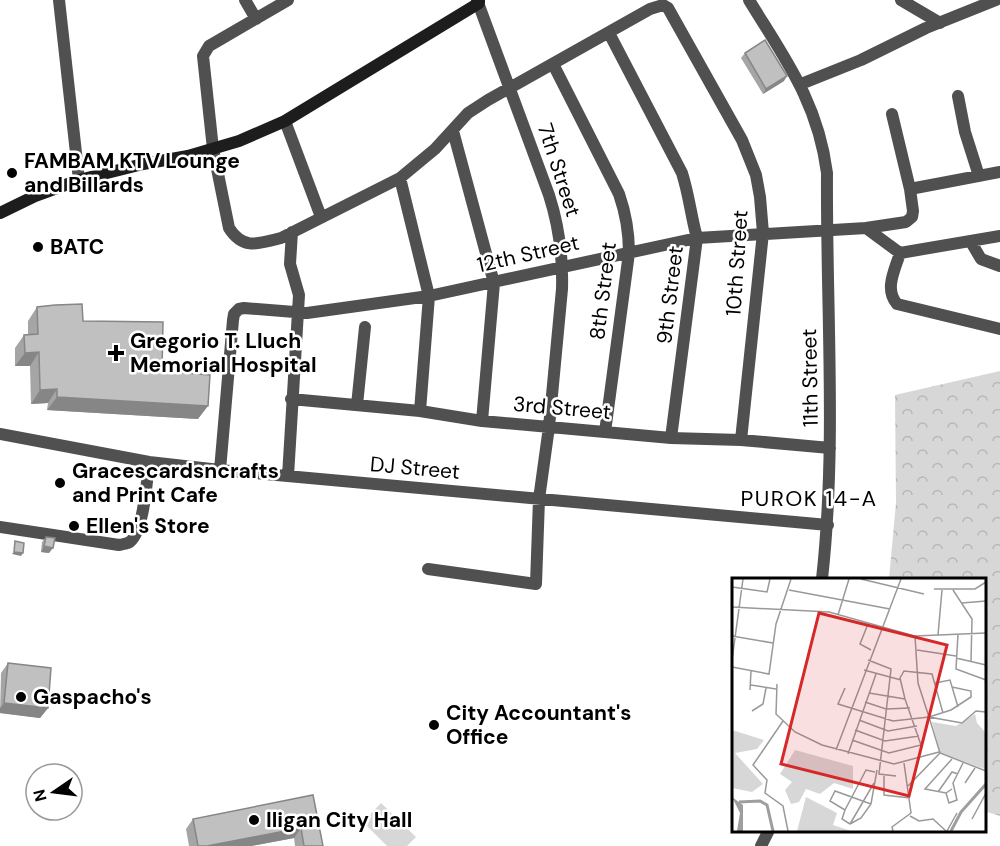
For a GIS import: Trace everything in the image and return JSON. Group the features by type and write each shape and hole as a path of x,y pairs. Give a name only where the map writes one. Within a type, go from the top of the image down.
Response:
{"main road":[{"path":"0,213 35,196 79,180 213,150 285,121 479,1"}],"street":[{"path":"59,0 79,180"},
{"path":"245,0 256,19"},
{"path":"288,0 215,42 204,51 202,63 213,150 229,228 236,238 246,243 260,244 280,238 400,178 419,165 468,113 510,87 609,33"},
{"name":"11th Street","path":"749,0 801,84 824,147 827,173 830,448 828,525 822,578"},
{"path":"901,0 940,23"},
{"path":"801,84 861,60 926,28 996,0"},
{"name":"7th Street","path":"428,569 536,584 539,499 549,427 562,266 557,220 542,172 479,1"},
{"name":"10th Street","path":"609,33 650,9 663,5 668,8 749,156 756,175 763,233 741,440"},
{"name":"9th Street","path":"609,33 682,173 690,198 692,220 697,238 671,438"},
{"name":"8th Street","path":"553,64 619,194 626,214 629,234 629,253 604,432"},
{"path":"958,96 965,132 979,176"},
{"path":"892,114 910,189 1000,172"},
{"path":"285,121 321,217"},
{"path":"453,131 494,283 482,421"},
{"path":"400,178 429,296 420,411"},
{"name":"12th Street","path":"220,470 232,320 238,309 250,307 298,314 429,296 697,238 866,228 906,222 912,217 913,211 910,189"},
{"path":"866,228 900,253 1000,236"},
{"path":"288,476 299,296 290,264 292,232"},
{"path":"971,242 981,259 1000,266"},
{"path":"900,253 889,290 897,304 1000,329"},
{"path":"357,405 364,327"},
{"name":"3rd Street","path":"291,399 420,411 482,421 671,438 741,440 830,448"},
{"name":"DJ Street","path":"0,434 148,462 220,470 828,525"},
{"path":"0,528 119,545 128,543 133,539 142,520 148,462"},
{"path":"761,846 768,831"}],"green space":[{"path":"1000,371 1000,816 985,811 985,578 889,578 896,503 895,395"},
{"path":"381,803 416,837 407,846 387,846 363,822"}],"building":[{"path":"765,40 787,76 766,89 745,53"},
{"path":"82,304 83,321 163,322 162,371 210,375 208,406 57,397 57,389 40,390 39,352 25,353 24,335 38,334 37,307"},
{"path":"46,537 55,538 53,548 44,546"},
{"path":"15,541 24,543 23,553 14,552"},
{"name":"Gaspacho's","path":"8,663 51,668 48,708 4,703"},
{"path":"313,795 323,846 304,846 301,828 198,846 193,819"}],"place":[{"name":"FAMBAM KTV Lounge and Billards","path":"12,173"},
{"name":"BATC","path":"38,247"},
{"name":"Gregorio T. Lluch Memorial Hospital","path":"116,353"},
{"name":"Gracescardsncrafts and Print Cafe","path":"60,483"},
{"name":"Ellen's Store","path":"74,526"},
{"name":"Gaspacho's","path":"21,697"},
{"name":"City Accountant's Office","path":"434,725"},
{"name":"Iligan City Hall","path":"254,820"}],"district":[{"name":"PUROK 14-A","path":"809,498"}]}
